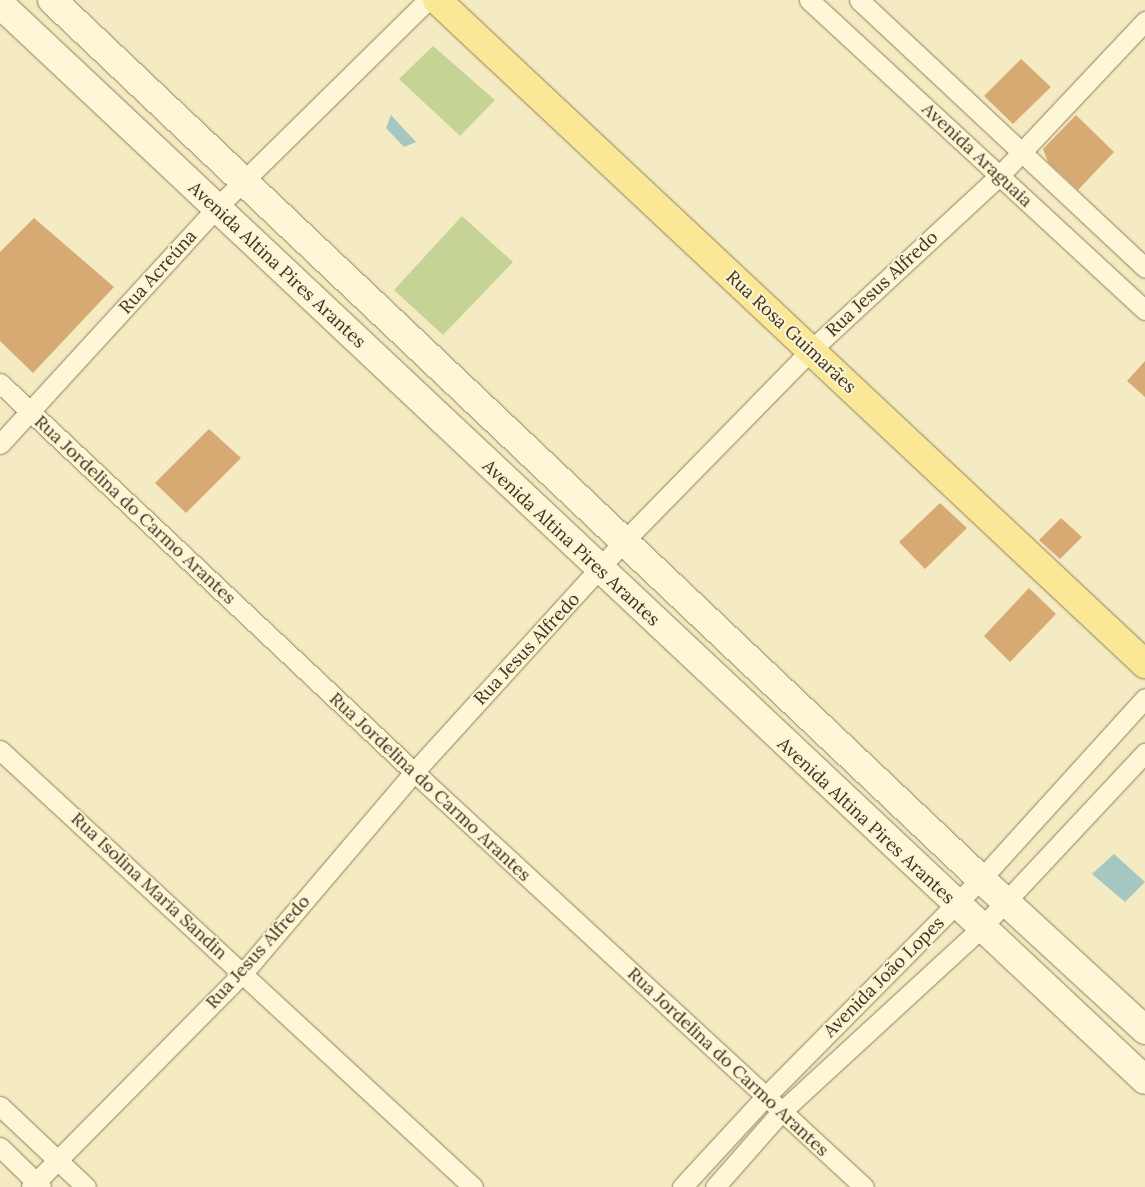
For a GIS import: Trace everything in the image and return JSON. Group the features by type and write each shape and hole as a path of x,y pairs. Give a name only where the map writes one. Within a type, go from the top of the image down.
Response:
{"main road":[{"name":"Rua Rosa Guimarães","path":"437,0 1145,664"}],"street":[{"name":"Avenida Altina Pires Arantes","path":"52,0 623,542 981,879 1145,1030"},
{"name":"Rua Acreúna","path":"0,444 216,208 428,0"},
{"name":"Avenida Araguaia","path":"809,0 1145,310"},
{"name":"Avenida Araguaia","path":"859,0 1022,150 1145,268"},
{"name":"Avenida Altina Pires Arantes","path":"0,4 600,570 1145,1080"},
{"name":"Rua Jesus Alfredo","path":"36,1185 57,1160 243,973 414,772 600,570 623,542 811,350 1000,175 1145,21"},
{"name":"Rua Jordelina do Carmo Arantes","path":"0,383 414,772 864,1187"},
{"name":"Avenida João Lopes","path":"682,1187 765,1097 981,879 1145,698"},
{"name":"Rua Isolina Maria Sandin","path":"0,750 473,1187"},
{"name":"Avenida João Lopes","path":"716,1187 781,1112 981,928 1145,753"},
{"path":"0,1106 86,1187"},
{"path":"0,1147 36,1185"}],"green space":[{"path":"433,46 495,100 460,136 399,79"},
{"path":"462,216 513,262 443,335 394,290"}],"water":[{"path":"391,115 416,142 404,147 386,128"},
{"path":"1114,854 1145,882 1125,902 1092,874"}],"building":[{"path":"1021,59 1051,87 1013,124 984,96"},
{"path":"1076,115 1114,152 1078,190 1048,162 1043,149"},
{"path":"34,218 114,287 33,373 0,341 0,252"},
{"path":"1145,361 1145,397 1127,381"},
{"path":"209,429 241,458 186,513 155,483"},
{"path":"940,503 967,528 925,569 899,542"},
{"path":"1061,518 1082,537 1060,559 1039,540"},
{"path":"1029,588 1056,614 1010,662 984,636"}]}
